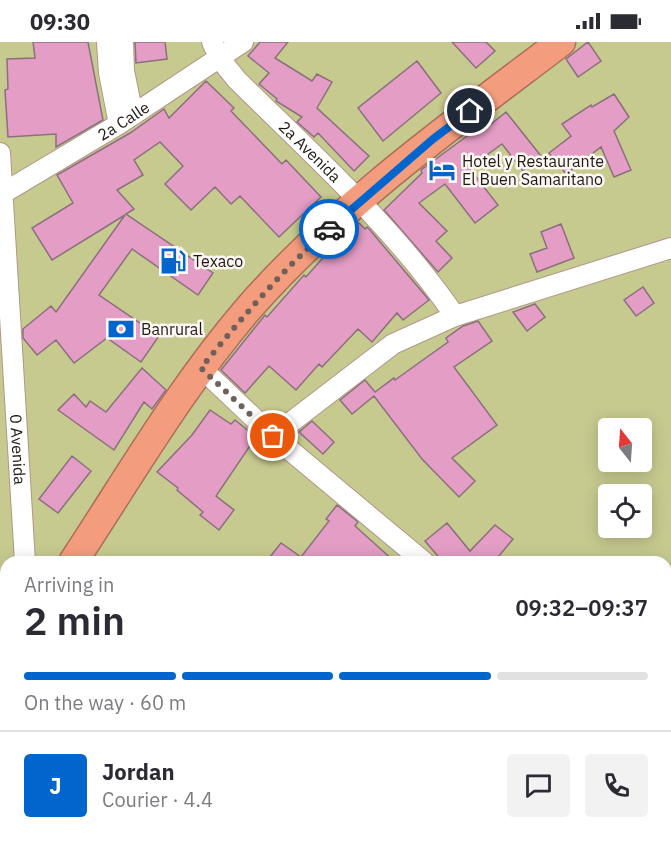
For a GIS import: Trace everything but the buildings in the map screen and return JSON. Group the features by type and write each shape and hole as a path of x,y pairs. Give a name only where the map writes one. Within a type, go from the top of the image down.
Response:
{"highway":[{"path":"77,556 201,368 249,309 302,253 433,139 561,42"}],"street":[{"path":"107,42 109,73 126,119"},
{"path":"123,42 126,119"},
{"name":"2a Calle","path":"1,194 126,119 216,50 243,42"},
{"name":"2a Avenida","path":"216,50 237,80 361,201 436,288 455,316"},
{"name":"0 Avenida","path":"0,153 25,556"},
{"path":"273,436 393,344 455,316 671,248"},
{"path":"201,368 273,436 417,556"}],"green space":[{"path":"0,42 671,42 671,556 0,556"}],"way so far":[{"path":"273,436 201,368 249,309 302,253 329,229"}],"place":[{"name":"Hotel y Restaurante El Buen Samaritano","path":"442,170"},
{"name":"Texaco","path":"173,261"},
{"name":"Banrural","path":"121,329"}],"route":[{"path":"329,229 433,139 470,111"}]}
